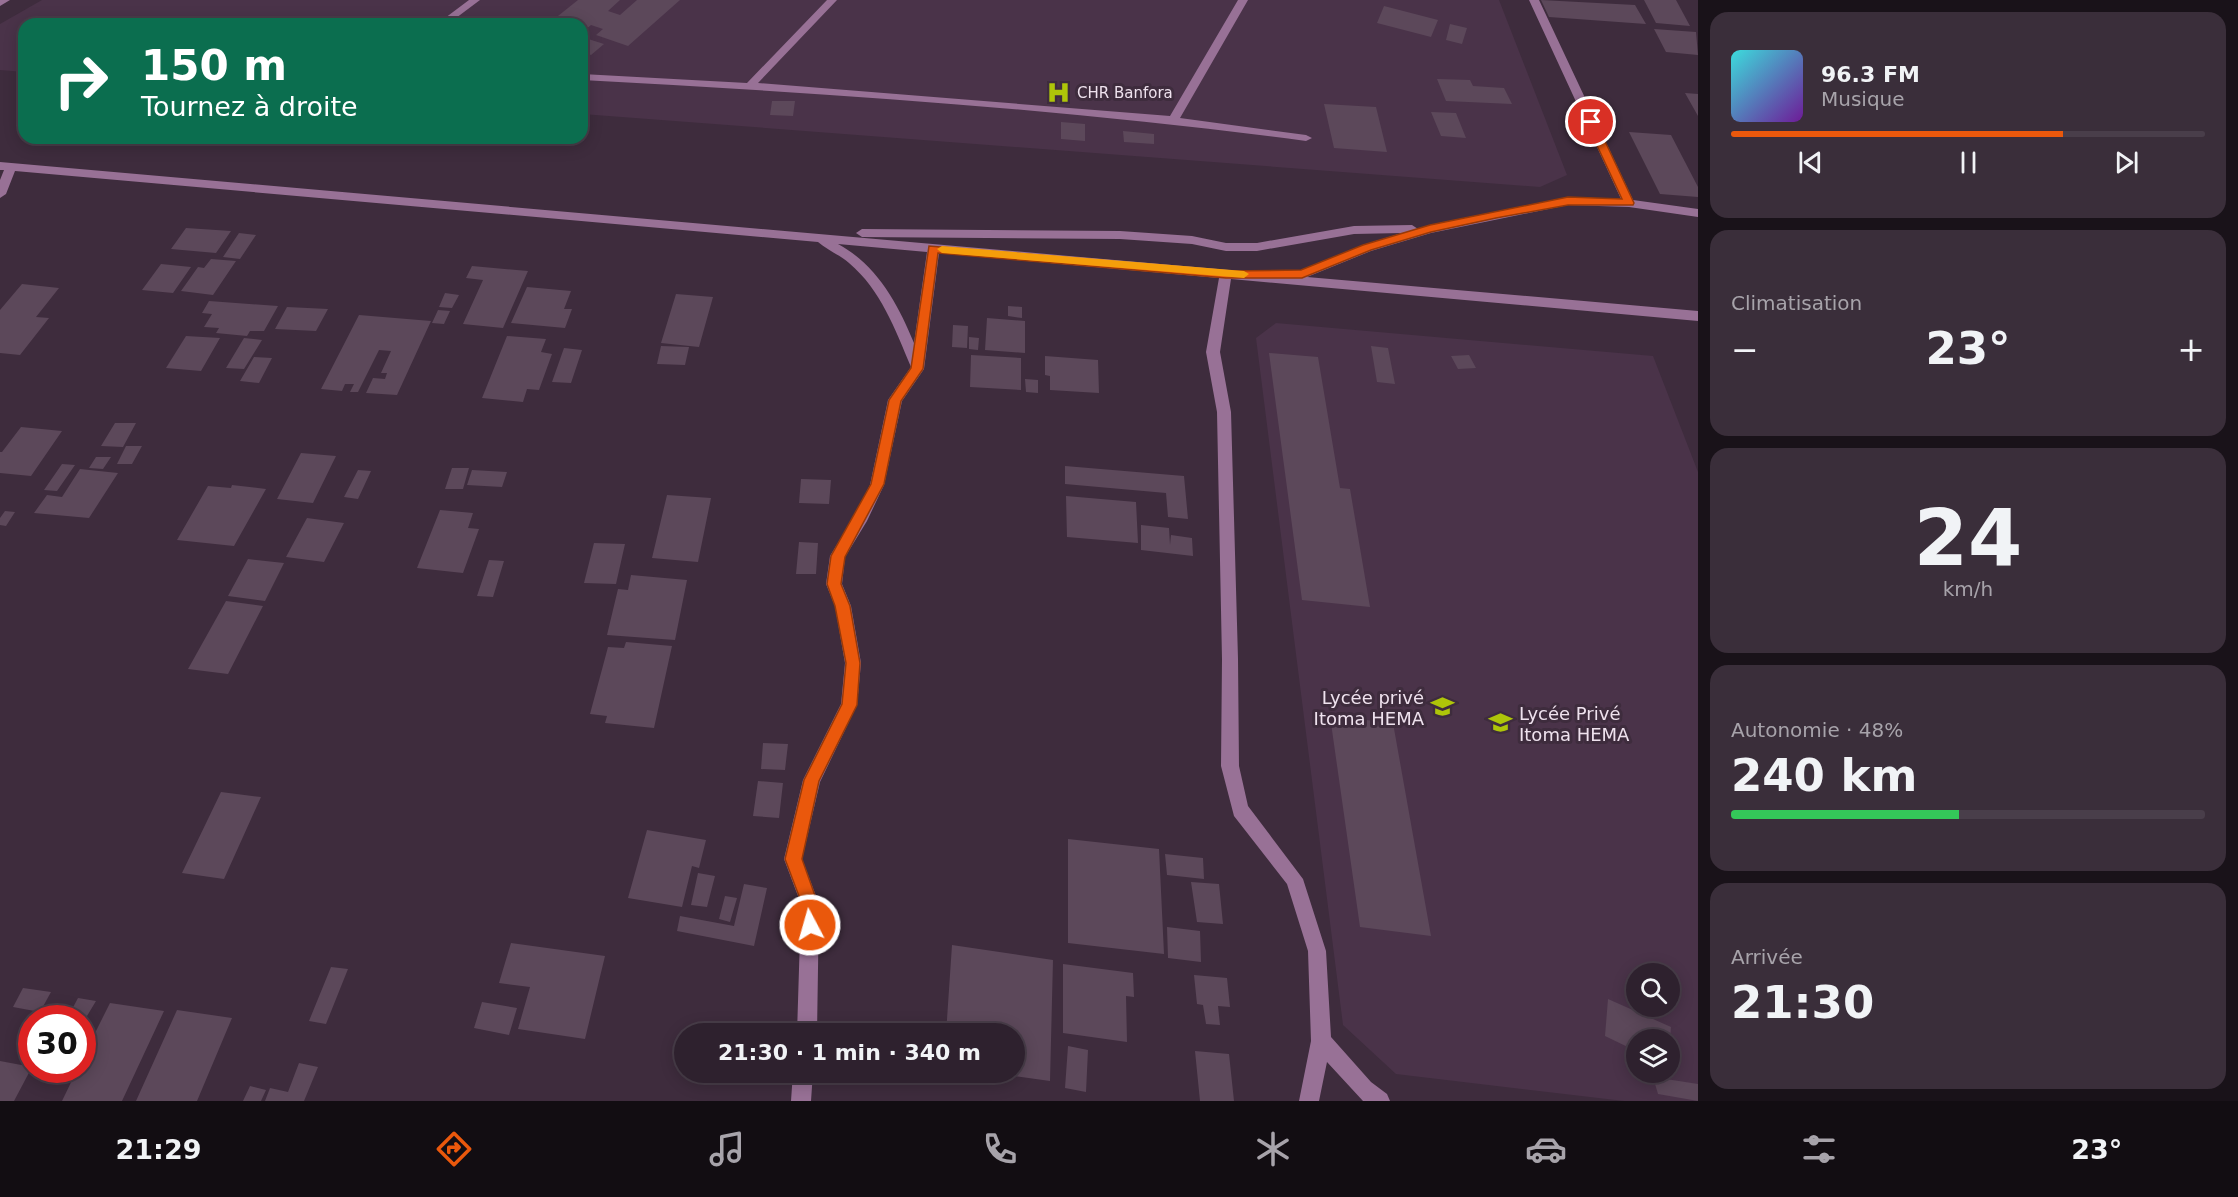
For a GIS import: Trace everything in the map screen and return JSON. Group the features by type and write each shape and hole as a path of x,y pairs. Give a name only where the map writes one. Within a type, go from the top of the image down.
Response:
{"street":[{"path":"0,3 5,0"},
{"path":"450,18 475,0"},
{"path":"750,86 832,0"},
{"path":"1173,120 1243,0"},
{"path":"1534,0 1629,203"},
{"path":"588,77 750,86 1173,120 1306,138"},
{"path":"0,194 6,167 1698,316"},
{"path":"1226,274 1302,274 1367,248 1430,229 1568,201 1629,203 1698,213"},
{"path":"779,235 1016,232 1120,235 1192,240 1226,247 1247,247 1354,230 1430,229"},
{"path":"818,238 854,260 879,288 901,325 917,369"},
{"path":"807,1023 810,904 794,859 812,780 849,705 853,663 843,606 834,584 838,556 877,484 895,400 917,369 933,249"},
{"path":"1226,274 1213,352 1224,412 1230,659 1230,766 1240,810 1294,879 1317,951 1321,1041 1309,1101"},
{"path":"1321,1041 1364,1089 1380,1101"},
{"path":"801,1101 802,1083"}],"shaded area":[{"name":"CHR Banfora","path":"42,0 1499,0 1567,175 1540,187 588,114 588,18 18,18 18,72 0,70 0,24"},
{"name":"Lycée Privé Itoma HEMA","path":"1276,323 1653,356 1698,472 1698,1101 1624,1101 1396,1074 1343,1025 1256,338"}],"building":[{"path":"578,0 620,0 608,11 620,15 637,0 680,0 628,46 596,35 603,29 591,25 588,28 588,18 556,18"},
{"path":"1541,0 1635,5 1646,24 1549,17"},
{"path":"1644,0 1676,0 1690,26 1656,23"},
{"path":"1384,6 1438,20 1431,37 1377,23"},
{"path":"1450,24 1467,28 1462,44 1446,40"},
{"path":"1654,29 1696,32 1698,55 1666,52"},
{"path":"588,39 604,44 591,55 588,54"},
{"path":"1437,79 1470,80 1473,86 1504,88 1512,104 1446,101"},
{"path":"1685,93 1698,94 1698,116"},
{"path":"772,101 795,101 793,116 770,115"},
{"path":"1324,104 1376,107 1387,152 1334,148"},
{"path":"1431,112 1456,113 1466,138 1441,136"},
{"path":"1061,122 1085,124 1085,141 1061,139"},
{"path":"1123,131 1154,134 1154,144 1124,142"},
{"path":"1629,132 1671,135 1698,187 1698,197 1660,194"},
{"path":"186,228 231,231 216,253 171,249"},
{"path":"239,233 256,235 240,259 223,257"},
{"path":"211,259 236,261 213,295 181,291 198,267 204,268"},
{"path":"161,264 191,267 173,293 142,290"},
{"path":"472,266 528,271 503,328 463,324 483,280 466,278"},
{"path":"22,284 59,288 36,317 49,318 20,355 0,353 0,310"},
{"path":"527,287 571,291 564,309 572,309 565,328 511,323"},
{"path":"445,293 459,295 452,308 439,307"},
{"path":"676,294 713,297 699,347 661,343"},
{"path":"209,301 278,306 264,331 250,331 247,336 216,333 219,328 204,327 212,314 202,313"},
{"path":"1008,306 1022,307 1022,318 1008,316"},
{"path":"287,307 328,309 316,331 275,329"},
{"path":"438,310 450,311 444,324 432,323"},
{"path":"359,315 431,321 397,395 366,393 373,378 385,379 387,373 381,373 391,351 379,350 358,392 350,392 354,384 345,384 342,391 321,389"},
{"path":"987,318 1025,321 1025,353 985,350"},
{"path":"953,325 968,326 967,348 952,347"},
{"path":"186,336 220,338 201,371 166,368"},
{"path":"507,336 546,339 541,352 552,354 539,390 527,389 523,402 482,398"},
{"path":"969,337 979,338 978,350 969,349"},
{"path":"244,338 262,340 244,369 226,368"},
{"path":"661,346 689,347 685,365 657,364"},
{"path":"1371,346 1388,348 1395,384 1377,382"},
{"path":"564,348 582,350 571,383 552,382"},
{"path":"1269,353 1318,357 1340,488 1350,489 1370,607 1302,600"},
{"path":"971,355 1021,358 1021,390 970,387"},
{"path":"1469,355 1476,368 1458,369 1451,356"},
{"path":"1045,356 1098,360 1099,393 1050,390 1050,376 1045,375"},
{"path":"254,357 272,358 259,383 240,381"},
{"path":"1025,379 1038,380 1038,393 1026,392"},
{"path":"115,423 136,423 123,447 101,446"},
{"path":"21,427 62,431 31,476 0,473 0,452"},
{"path":"126,446 142,446 132,464 117,464"},
{"path":"301,453 336,456 313,503 277,499"},
{"path":"96,457 111,457 103,469 89,468"},
{"path":"62,464 75,465 57,491 44,490"},
{"path":"1065,466 1184,476 1188,519 1168,517 1166,493 1065,484"},
{"path":"452,468 469,468 463,489 445,489"},
{"path":"80,469 118,473 89,518 34,513 47,495 62,497"},
{"path":"358,470 371,471 358,499 344,497"},
{"path":"472,470 507,472 502,487 467,485"},
{"path":"801,479 831,480 829,504 799,503"},
{"path":"232,485 266,489 234,546 177,540 208,486 231,488"},
{"path":"667,495 711,498 698,562 652,558"},
{"path":"1066,496 1136,502 1138,543 1067,537"},
{"path":"440,510 473,513 468,528 479,529 463,573 417,568"},
{"path":"5,511 15,512 6,526 0,525 0,518"},
{"path":"307,518 344,523 324,562 286,557"},
{"path":"1141,525 1169,528 1170,545 1171,535 1192,538 1193,556 1141,550"},
{"path":"799,542 818,543 816,574 796,574"},
{"path":"594,543 625,544 616,584 584,583"},
{"path":"248,559 284,563 265,601 228,596"},
{"path":"489,560 504,561 493,597 477,596"},
{"path":"631,575 687,580 675,640 607,635 618,589 628,590"},
{"path":"226,601 263,606 228,674 188,669"},
{"path":"626,642 672,646 654,728 605,723 607,716 590,714 608,647 624,648"},
{"path":"1330,716 1393,723 1431,936 1360,927"},
{"path":"763,743 788,744 785,770 761,769"},
{"path":"758,781 783,783 779,818 753,816"},
{"path":"221,792 261,797 224,879 182,873"},
{"path":"647,830 706,840 699,868 692,866 682,907 628,898"},
{"path":"1068,839 1159,849 1164,954 1068,943"},
{"path":"1165,854 1203,858 1204,879 1167,875"},
{"path":"698,873 715,876 707,907 691,905"},
{"path":"1191,882 1219,884 1223,924 1197,922"},
{"path":"744,884 767,888 754,946 677,931 680,916 734,926"},
{"path":"725,896 737,898 730,922 719,919"},
{"path":"1167,927 1200,931 1201,962 1168,958"},
{"path":"511,943 605,956 585,1039 518,1029 530,987 499,983"},
{"path":"952,945 1053,960 1050,1081 1025,1078 1025,1023 947,1023"},
{"path":"1063,964 1133,973 1134,997 1126,996 1127,1042 1063,1033"},
{"path":"331,967 348,969 326,1024 309,1021"},
{"path":"1194,975 1227,978 1230,1007 1218,1006 1220,1025 1206,1024 1203,1005 1197,1004"},
{"path":"23,988 51,992 44,1005 13,1007"},
{"path":"78,998 96,1001 94,1005 74,1005"},
{"path":"1608,999 1626,1007 1626,1017 1648,1017 1671,1027 1671,1029 1626,1029 1626,1046 1605,1036"},
{"path":"482,1002 517,1008 509,1035 474,1028"},
{"path":"110,1003 164,1011 122,1101 62,1101 71,1083 96,1083 96,1031"},
{"path":"177,1010 232,1018 197,1101 136,1101"},
{"path":"1068,1046 1088,1050 1086,1092 1065,1088"},
{"path":"1195,1051 1229,1054 1234,1101 1200,1101"},
{"path":"0,1061 18,1064 18,1083 24,1083 14,1101 0,1101"},
{"path":"299,1063 318,1067 304,1101 265,1101 270,1088 288,1092"},
{"path":"1680,1081 1698,1084 1698,1101 1658,1094 1655,1083"},
{"path":"250,1086 266,1090 261,1101 243,1101"}],"slow traffic":[{"path":"942,249 1244,274"}],"place":[{"name":"CHR Banfora","path":"1059,93"},
{"name":"Lycée privé Itoma HEMA","path":"1442,707"},
{"name":"Lycée Privé Itoma HEMA","path":"1501,723"}],"route":[{"path":"810,925 810,904 794,859 812,780 849,705 853,663 843,606 834,584 838,556 862,517 877,484 895,400 917,369 933,249 1226,274 1302,274 1367,248 1430,229 1496,214 1568,201 1629,203 1591,122"}]}
